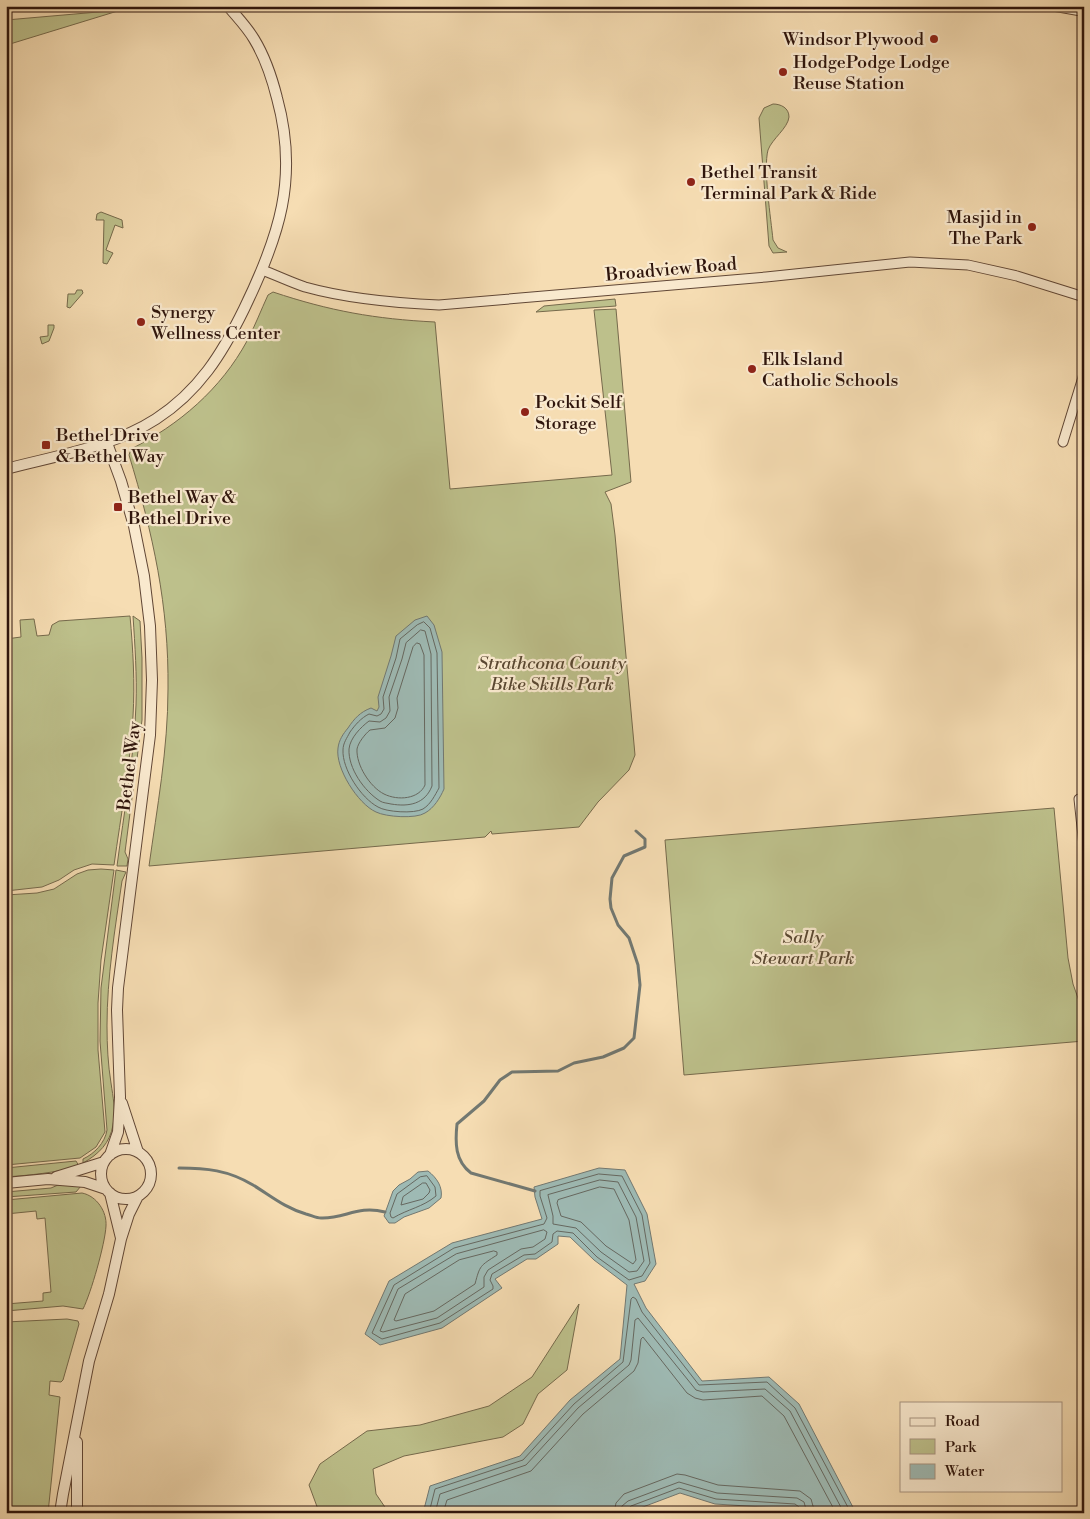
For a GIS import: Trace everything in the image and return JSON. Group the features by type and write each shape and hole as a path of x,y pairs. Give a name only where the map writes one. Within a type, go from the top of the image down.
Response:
{"street":[{"path":"6,469 106,443 156,419 196,386 215,361 226,344 262,270 274,239 285,192 287,156 284,122 272,80 254,39 228,6"},
{"path":"1056,6 1084,11"},
{"name":"Broadview Road","path":"262,270 304,286 335,294 400,303 439,305 766,277 910,262 968,265 1017,276 1084,297"},
{"path":"1063,442 1084,374"},
{"name":"Bethel Way","path":"106,443 121,482 134,526 144,576 150,626 152,680 150,735 118,988 120,1097 118,1132 107,1158"},
{"path":"1079,800 1084,846"},
{"name":"Bethel Way","path":"120,1097 138,1152"},
{"path":"48,1179 107,1158 115,1151 127,1149 138,1152 148,1161 152,1174 148,1187 138,1196 129,1214 121,1239 109,1294 89,1361 60,1513"},
{"path":"107,1158 101,1173 102,1179 108,1191 121,1239"},
{"path":"6,1183 48,1179 85,1182 124,1199 138,1196"},
{"path":"77,1424 77,1513"}],"green space":[{"path":"121,10 10,44 6,47 6,20"},
{"path":"773,104 784,107 788,111 789,117 786,125 770,146 767,158 766,169 773,240 778,248 787,252 773,253 769,246 759,118 764,108"},
{"path":"101,212 122,220 123,228 115,225 106,250 113,253 107,264 103,263 104,220 96,220 97,214"},
{"path":"77,290 82,290 83,293 70,308 67,307 68,294 75,294"},
{"name":"Strathcona County Bike Skills Park","path":"273,292 353,313 392,319 435,322 450,489 612,475 594,310 616,309 631,482 605,492 611,504 615,535 635,755 629,770 598,802 579,827 492,834 491,831 485,837 149,866 162,778 168,711 168,658 158,570 129,455 131,449 166,429 212,390 237,358 250,335 268,295"},
{"path":"615,299 616,306 536,312 544,306"},
{"path":"48,325 54,325 54,328 49,341 42,344 40,337 48,336"},
{"path":"130,616 134,691 132,735 114,865 92,864 74,870 59,880 42,887 6,891 6,639 21,637 20,620 34,619 37,636 49,635 52,625 59,621"},
{"path":"133,616 140,621 142,720 125,852 128,859 127,866 117,866 135,725 136,683"},
{"name":"Sally Stewart Park","path":"1054,808 1068,958 1073,984 1084,1015 1084,1041 684,1075 665,840"},
{"path":"88,870 114,870 101,960 98,1003 98,1050 105,1132 96,1147 80,1158 6,1165 6,895 37,893 54,889 77,874"},
{"path":"116,870 126,872 122,881 114,935 107,1008 108,1055 114,1120 112,1131 106,1143 99,1152 83,1163 83,1159 95,1151 101,1144 107,1130 100,1041 101,988"},
{"path":"76,1161 79,1166 43,1173 6,1177 6,1168"},
{"path":"58,1185 81,1186 76,1192 6,1197 6,1192 51,1188"},
{"path":"82,1193 92,1197 100,1205 106,1221 97,1268 83,1309 63,1306 6,1311 6,1304 43,1301 43,1293 51,1292 45,1218 37,1219 36,1211 6,1214 6,1200"},
{"path":"579,1304 567,1370 538,1394 523,1424 503,1437 404,1456 373,1469 376,1494 389,1513 319,1512 309,1485 320,1464 367,1431 420,1425 489,1406 532,1377"},
{"path":"67,1319 78,1321 79,1324 63,1380 61,1382 50,1381 49,1395 60,1397 48,1513 6,1513 6,1322"}],"water":[{"path":"427,616 434,625 442,652 444,789 431,808 421,815 401,817 387,815 369,808 355,794 340,765 338,748 343,735 358,716 371,708 377,711 379,707 378,697 396,636 415,620"},
{"path":"599,1168 625,1170 647,1214 656,1264 645,1281 634,1284 646,1308 702,1381 769,1377 799,1404 856,1513 797,1513 795,1509 715,1504 680,1493 627,1513 423,1513 430,1486 520,1456 570,1400 620,1359 627,1285 594,1260 570,1237 558,1236 558,1244 536,1259 527,1259 495,1279 502,1288 442,1328 380,1345 365,1334 389,1281 452,1243 542,1219 534,1187"},
{"path":"428,1171 439,1183 441,1198 429,1208 404,1217 395,1223 389,1223 384,1216 393,1191 418,1172"}],"waterway":[{"path":"535,1191 471,1173 462,1163 457,1151 457,1124 484,1101 500,1080 512,1072 558,1071 574,1063 603,1057 624,1048 634,1038 640,985 638,965 629,938 618,925 611,908 610,899 612,878 624,856 645,847 645,839 636,831"},
{"path":"179,1168 208,1169 235,1176 291,1208 317,1218 329,1218 367,1210 385,1212"}],"place":[{"name":"Windsor Plywood","path":"934,39"},
{"name":"HodgePodge Lodge Reuse Station","path":"783,72"},
{"name":"Bethel Transit Terminal Park & Ride","path":"691,182"},
{"name":"Masjid in The Park","path":"1032,227"},
{"name":"Synergy Wellness Center","path":"141,322"},
{"name":"Elk Island Catholic Schools","path":"752,369"},
{"name":"Pockit Self Storage","path":"525,412"},
{"name":"Bethel Drive & Bethel Way","path":"46,445"},
{"name":"Bethel Way & Bethel Drive","path":"118,507"}]}
